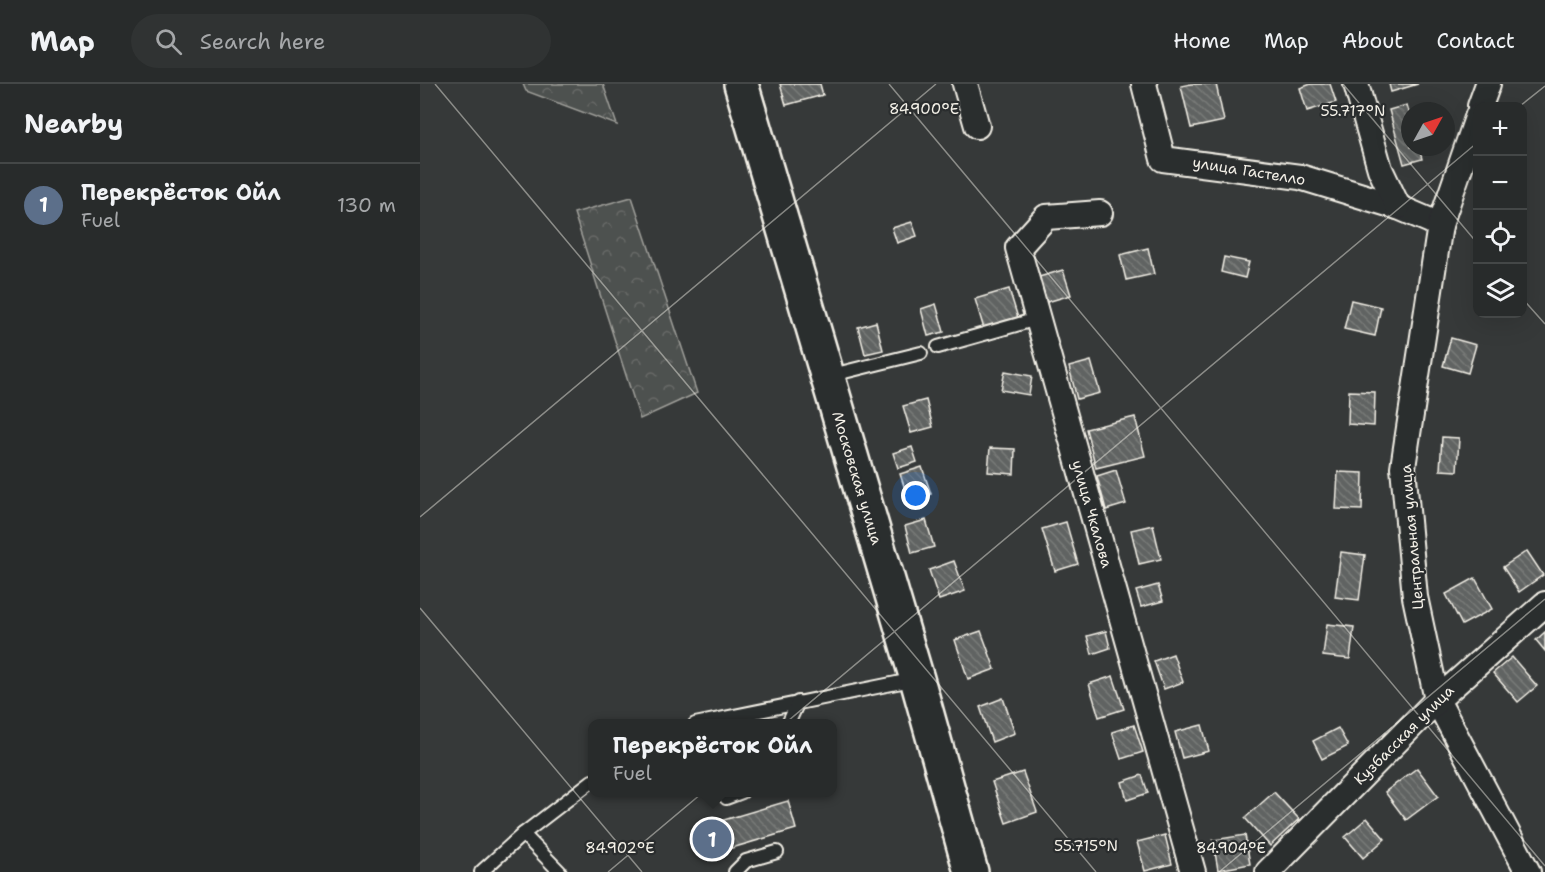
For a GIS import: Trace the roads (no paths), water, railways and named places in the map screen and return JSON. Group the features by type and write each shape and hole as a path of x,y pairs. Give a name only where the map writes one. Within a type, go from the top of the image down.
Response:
{"main road":[{"name":"Московская улица","path":"741,84 917,679 971,872"}],"street":[{"path":"965,84 977,126"},
{"name":"улица Гастелло","path":"1144,84 1163,159 1300,177 1398,207 1440,225"},
{"path":"1356,84 1380,170 1398,207"},
{"path":"1481,102 1488,84"},
{"name":"Центральная улица","path":"1473,129 1440,225 1403,467 1415,597 1437,700 1528,872"},
{"name":"улица Чкалова","path":"1100,213 1046,217 1018,248 1193,872"},
{"name":"Кузбасская улица","path":"1268,872 1437,700 1545,604"}],"lane":[{"path":"938,347 1037,319"},
{"path":"827,376 921,353"},
{"path":"715,719 917,679"},
{"path":"790,719 798,702"},
{"path":"481,872 523,834 588,784"},
{"path":"523,834 560,872"},
{"path":"735,872 746,861 777,852"}],"place":[{"name":"Перекрёсток Ойл","path":"712,839"}]}
